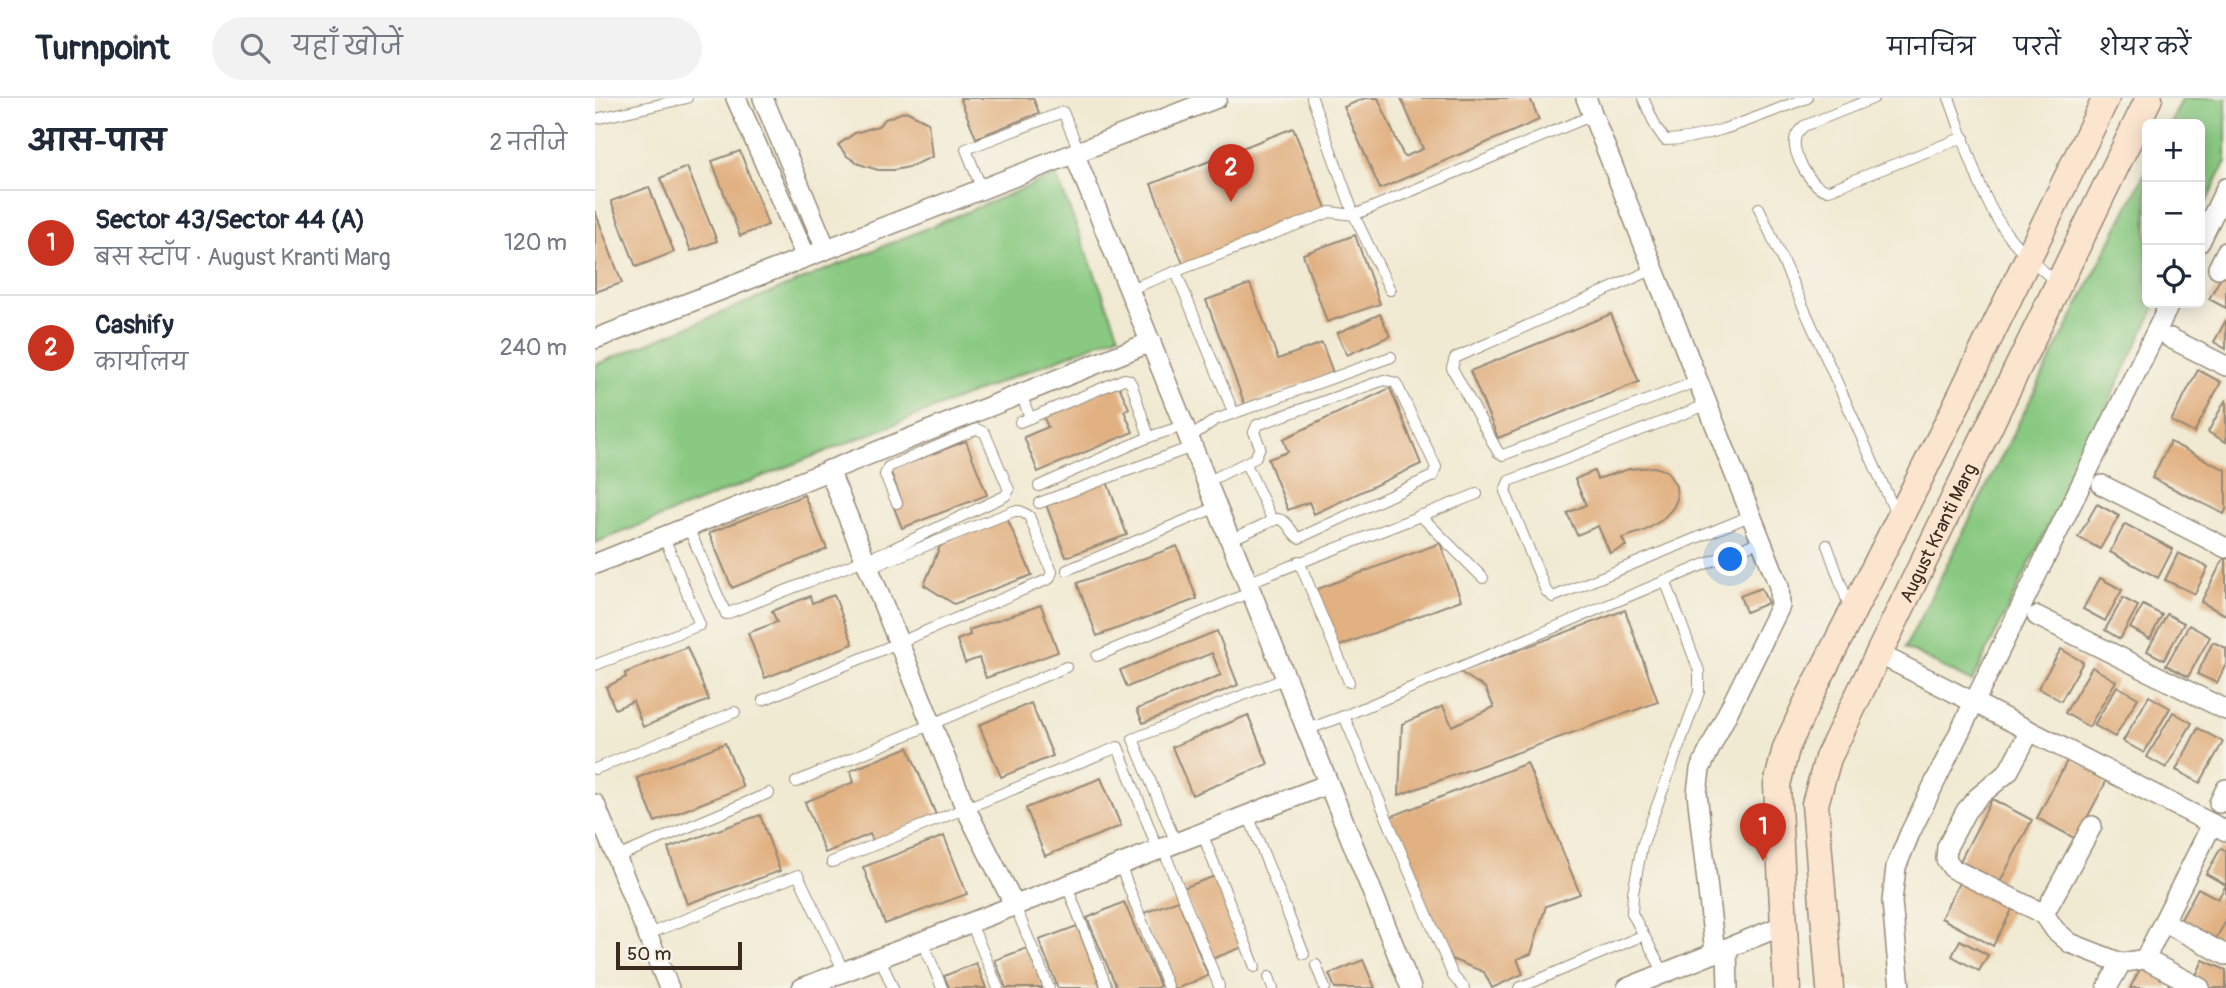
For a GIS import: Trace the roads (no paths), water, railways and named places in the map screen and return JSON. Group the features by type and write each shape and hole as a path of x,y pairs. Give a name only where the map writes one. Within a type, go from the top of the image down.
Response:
{"main road":[{"name":"August Kranti Marg","path":"1787,988 1777,785 1786,748 2106,98"},
{"name":"August Kranti Marg","path":"1830,988 1815,804 1828,758 2149,98"}],"street":[{"path":"736,98 806,257"},
{"path":"764,98 826,249"},
{"path":"595,339 1217,98"},
{"path":"1589,107 1779,586 1780,606 1700,769 1697,793 1728,988"},
{"path":"1077,152 1188,437 1411,988"},
{"path":"2205,232 2226,188"},
{"path":"1900,988 1892,902 1896,867 1910,833 2168,308"},
{"path":"2170,338 2226,366"},
{"path":"595,564 1151,342"},
{"path":"829,470 965,807 1015,906"},
{"path":"2102,485 2226,548"},
{"path":"2037,616 2226,710"},
{"path":"1879,654 2219,827 2145,959"},
{"path":"2030,731 2008,772 1966,811 1947,847 1946,859 1953,869 2044,914 2055,930 2070,943 2121,963 2145,959 2200,988"},
{"path":"802,988 838,979 880,958 1328,784"},
{"path":"595,804 669,988"},
{"path":"2044,914 2092,826"},
{"path":"2164,922 2226,955"},
{"path":"1627,988 1782,926"},
{"path":"2108,988 2121,963"}],"lane":[{"path":"595,119 687,98"},
{"path":"1312,98 1354,215 1390,290"},
{"path":"1643,98 1665,140 1680,140 1701,136 1807,98"},
{"path":"1874,98 1804,126 1799,131 1794,138 1795,148 1810,181 1827,190 1964,138"},
{"path":"1949,98 2000,225 2029,257 2059,284"},
{"path":"1130,289 1330,212 1354,215 1589,107"},
{"path":"982,190 966,149 1063,111 1077,152"},
{"path":"1759,208 1899,520"},
{"path":"1654,269 1455,358 1452,368 1498,452 1503,455 1698,381"},
{"path":"1176,272 1234,414"},
{"path":"1039,503 1188,437 1215,421 1391,357"},
{"path":"1021,394 1025,420 1124,379 1129,380 1149,437"},
{"path":"1207,482 1246,464 1258,454 1260,447 1254,432 1257,425 1384,380 1396,383 1436,467 1433,476 1299,538 1281,519 1230,540"},
{"path":"1706,405 1509,481 1505,491 1546,591 1553,597 1750,516"},
{"path":"867,564 1008,493 985,433 977,429 888,467 885,475 897,503"},
{"path":"1038,485 1149,437 1188,437"},
{"path":"1246,464 1273,521"},
{"path":"1097,656 1249,587 1299,561 1477,494"},
{"path":"1067,570 1217,507"},
{"path":"688,527 726,614 1014,511 1029,516 1052,572 1049,579 763,700"},
{"path":"1420,515 1483,578"},
{"path":"908,528 912,539"},
{"path":"595,664 700,625 664,537"},
{"path":"1307,730 1760,541"},
{"path":"1827,545 1851,614"},
{"path":"1299,561 1349,682"},
{"path":"1664,973 1632,913 1633,893 1642,846 1699,692 1699,671 1665,580"},
{"path":"796,782 1066,667"},
{"path":"1165,847 1133,739 1286,678"},
{"path":"595,769 735,712"},
{"path":"1344,716 1453,976 1464,988"},
{"path":"832,862 1118,747 1165,847 1219,986"},
{"path":"617,857 769,793"},
{"path":"1248,815 1304,954"},
{"path":"1202,833 1255,967"},
{"path":"1120,865 1168,988"},
{"path":"648,934 799,874 838,979"},
{"path":"1066,886 1107,988"},
{"path":"1015,906 1049,988"},
{"path":"971,923 998,988"},
{"path":"1519,988 1644,935"},
{"path":"923,942 942,988"},
{"path":"880,958 893,988"},
{"path":"1316,965 1325,988"},
{"path":"1269,977 1273,988"}],"place":[{"name":"Cashify","path":"1231,202"},
{"name":"Sector 43/Sector 44 (A)","path":"1763,861"}]}
